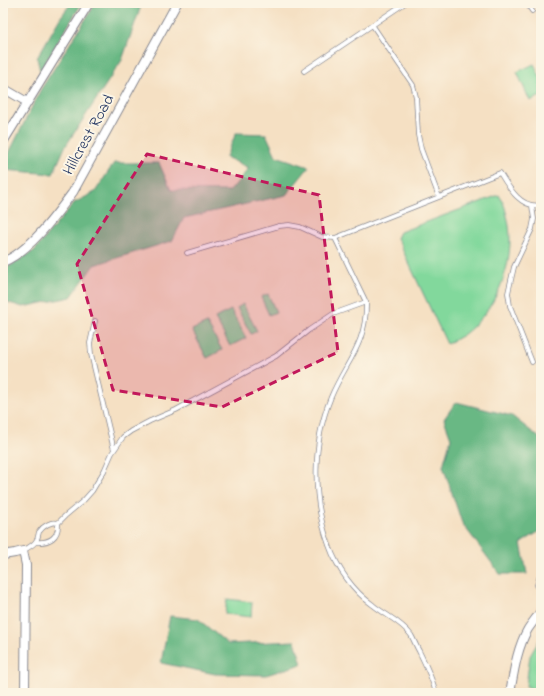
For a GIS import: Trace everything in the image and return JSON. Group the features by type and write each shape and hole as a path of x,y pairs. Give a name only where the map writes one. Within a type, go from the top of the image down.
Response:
{"street":[{"path":"3,142 89,3"},
{"name":"Hillcrest Road","path":"3,262 22,250 34,239 54,217 73,192 177,3"},
{"path":"3,88 27,102"},
{"path":"3,555 15,554 23,551 26,565 25,693"},
{"path":"510,693 514,665 528,630 541,611"}],"lane":[{"path":"304,71 373,26 405,3"},
{"path":"527,3 532,11"},
{"path":"538,3 541,8"},
{"path":"373,26 413,85 417,104 418,135 421,149 439,197"},
{"path":"187,253 279,226 289,225 300,227 322,237 335,238 500,173 514,194 524,203 532,206 541,205"},
{"path":"532,206 534,219 532,229 514,267 508,293 510,306 532,362"},
{"path":"335,238 366,302 365,325 360,344 331,397 322,426 317,452 316,480 323,527 336,562 358,592 401,625 411,635 432,677 436,693"},
{"path":"36,542 44,543 56,536 58,523 92,491 114,450 123,437 131,431 176,410 276,356 309,330 333,314 366,302"},
{"path":"95,321 90,343 91,354 114,450"},
{"path":"23,551 36,542 39,532 43,527 49,523 58,523"},
{"path":"541,572 537,585 541,594"}],"highlighted area":[{"path":"147,154 319,195 338,352 222,407 113,390 77,264"}],"green space":[{"path":"71,3 82,3 40,71 37,58 60,18"},
{"path":"96,3 142,3 122,60 65,147 53,174 3,170 3,165 41,89"},
{"path":"534,64 541,79 541,96 530,101 517,72"},
{"path":"236,133 266,134 276,156 309,167 286,195 184,218 172,241 94,265 71,297 23,307 3,301 3,270 34,251 74,203 95,192 114,163 159,163 171,190 230,191 249,168 226,157"},
{"path":"499,195 505,208 509,229 510,246 508,263 503,280 487,311 476,324 463,335 447,344 397,238 400,232"},
{"path":"268,294 276,312 269,315 261,297"},
{"path":"243,304 257,331 251,334 237,308"},
{"path":"231,310 246,338 230,346 215,318"},
{"path":"207,323 222,350 207,358 192,330"},
{"path":"456,402 512,416 541,439 540,531 521,543 527,574 500,574 462,523 443,466 451,438 444,419"},
{"path":"227,599 252,602 251,617 225,614"},
{"path":"170,616 198,619 228,644 295,641 302,664 266,675 215,674 161,663"},
{"path":"541,637 541,692 526,686 530,656"}]}
